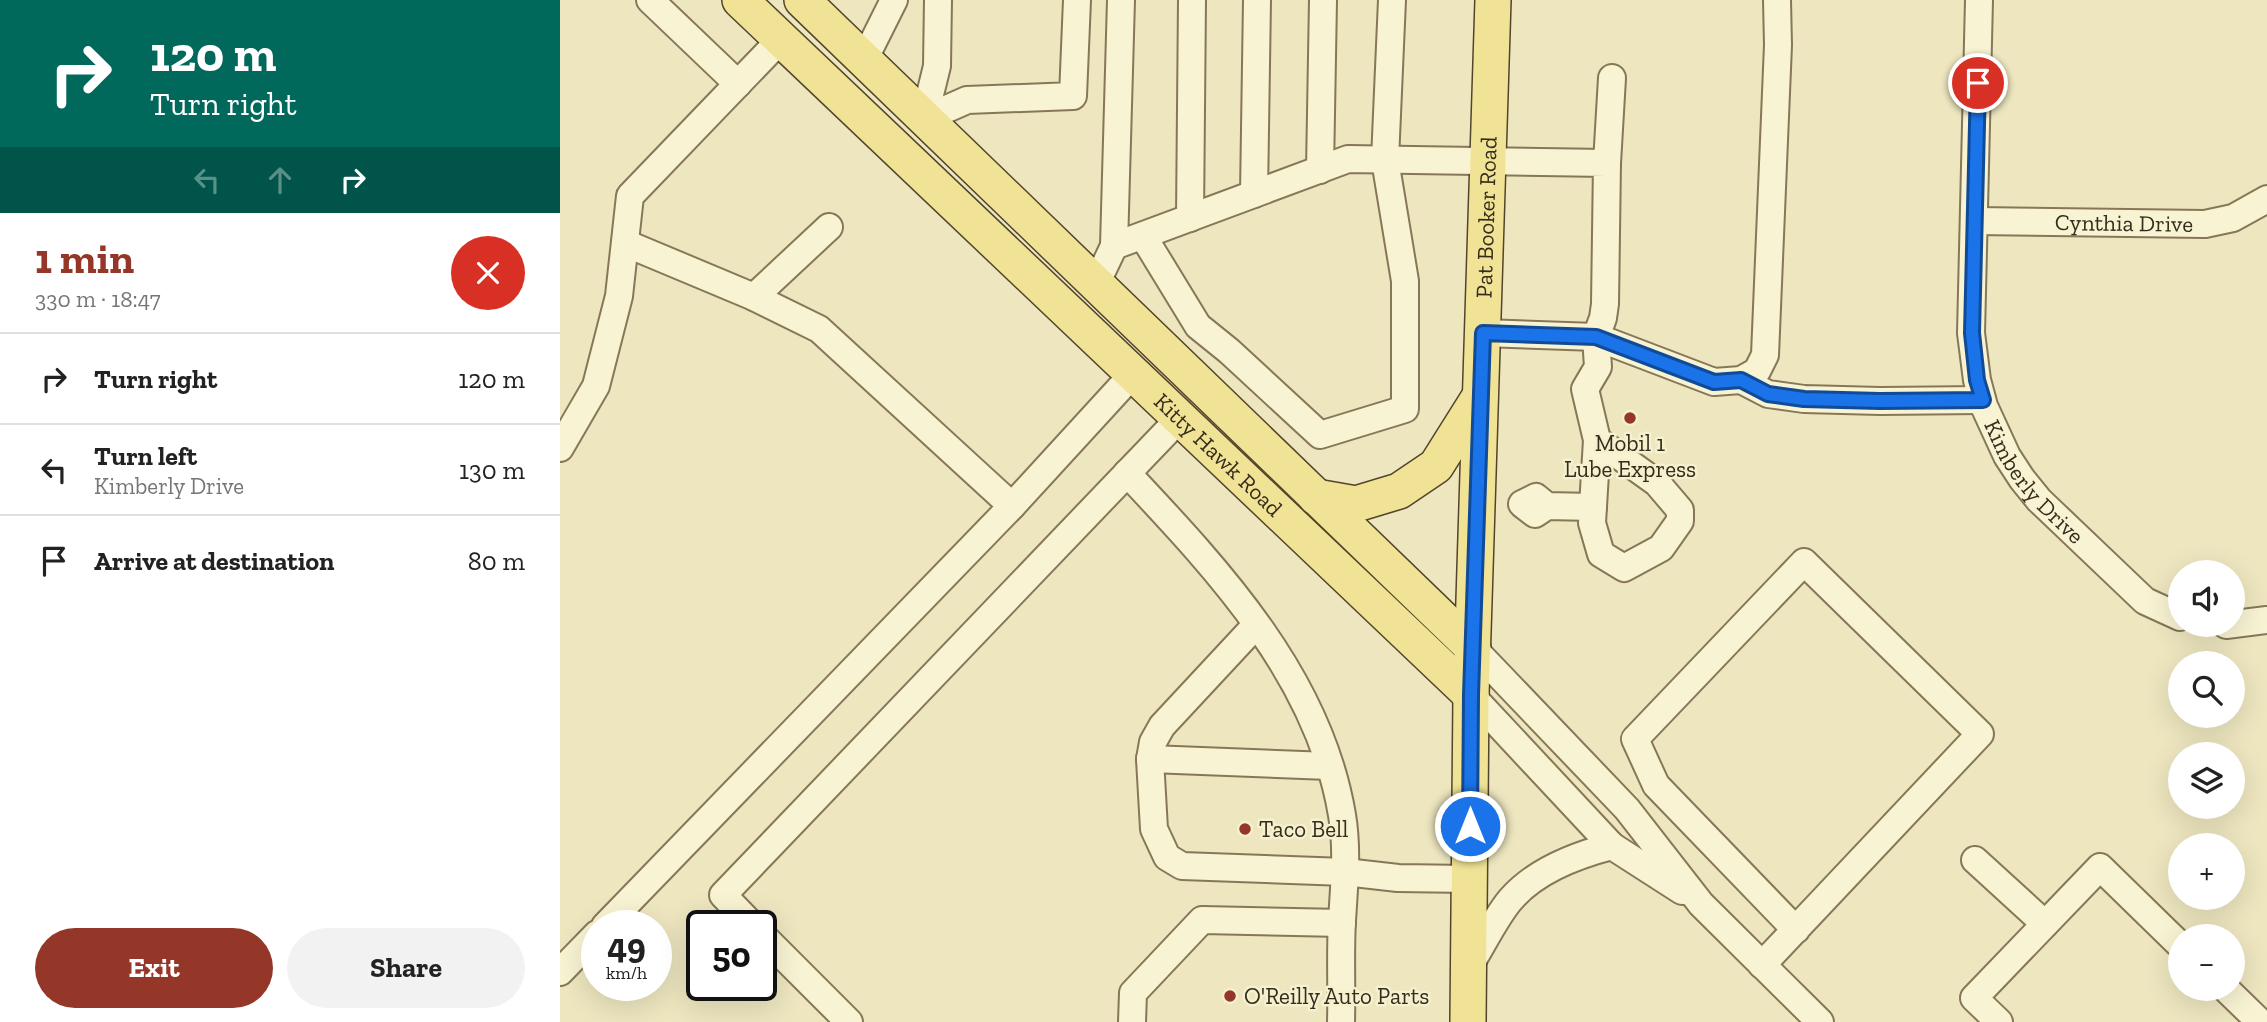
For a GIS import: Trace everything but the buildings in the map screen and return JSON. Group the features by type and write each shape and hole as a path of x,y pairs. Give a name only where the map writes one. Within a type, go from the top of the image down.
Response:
{"main road":[{"name":"Kitty Hawk Road","path":"740,0 1471,695"},
{"name":"Pat Booker Road","path":"1468,1022 1471,695 1493,0"},
{"name":"Kitty Hawk Road","path":"807,5 1473,648"},
{"path":"781,40 807,5"},
{"path":"1069,314 1096,284"},
{"path":"1317,497 1356,504 1399,491 1436,466 1480,396"}],"street":[{"path":"650,0 738,84"},
{"path":"864,61 894,0"},
{"path":"924,118 937,66 938,0"},
{"path":"924,118 967,100 1073,96 1077,0"},
{"path":"1096,284 1114,246 1121,0"},
{"path":"1190,218 1192,0"},
{"path":"1254,194 1257,0"},
{"path":"1320,170 1323,0"},
{"path":"1143,236 1198,326 1320,435 1405,409 1405,281 1385,160 1391,0"},
{"path":"1483,333 1596,337 1714,382 1741,380 1757,371 1765,355 1778,45 1777,0"},
{"name":"Kimberly Drive","path":"1979,0 1972,333 1977,380 1983,400 2007,456 2039,500 2145,601 2168,612"},
{"path":"560,448 596,386 619,296 630,196 781,40"},
{"path":"1597,440 1657,483 1679,510 1680,521 1661,548 1625,568 1601,554 1592,523 1597,440 1585,389 1598,367 1596,337 1605,304 1607,163 1612,78"},
{"path":"1114,246 1348,159 1607,163"},
{"name":"Cynthia Drive","path":"1975,221 2205,224 2233,218 2267,199"},
{"path":"754,297 829,227"},
{"path":"625,243 754,297 820,329 1012,506"},
{"path":"621,910 1012,506 1133,374"},
{"path":"1741,380 1768,394 1804,399 1983,400"},
{"path":"738,910 723,895 1180,418"},
{"path":"1127,473 1192,542 1256,625 1290,673 1320,734 1342,815 1345,872 1341,1022"},
{"path":"1477,500 1593,507"},
{"path":"1762,965 1796,930 1980,734 1804,562 1635,739 1656,785 1796,930"},
{"path":"2245,624 2267,620"},
{"path":"1256,625 1162,726 1153,742 1150,760 1154,829 1167,858 1182,866 1345,872 1398,878 1469,879"},
{"name":"Kitty Hawk Road","path":"1473,648 1627,809 1701,904 1820,1022"},
{"name":"Kitty Hawk Road","path":"1471,695 1612,846 1701,904"},
{"path":"1150,760 1329,766"},
{"path":"1468,968 1511,898 1544,872 1594,850 1612,846"},
{"path":"1975,860 2045,924"},
{"path":"2000,1022 1974,998 2101,867 2168,933"},
{"path":"1132,1022 1133,993 1202,920 1342,923"},
{"path":"560,972 581,950"},
{"path":"777,950 849,1022"},
{"path":"2238,1001 2260,1022"}],"place":[{"name":"Mobil 1 Lube Express","path":"1630,418"},
{"name":"Taco Bell","path":"1245,829"},
{"name":"O'Reilly Auto Parts","path":"1230,996"}],"route":[{"path":"1470,826 1471,695 1483,333 1596,337 1714,382 1741,380 1768,394 1804,399 1983,400 1977,380 1972,333 1978,83"}]}
